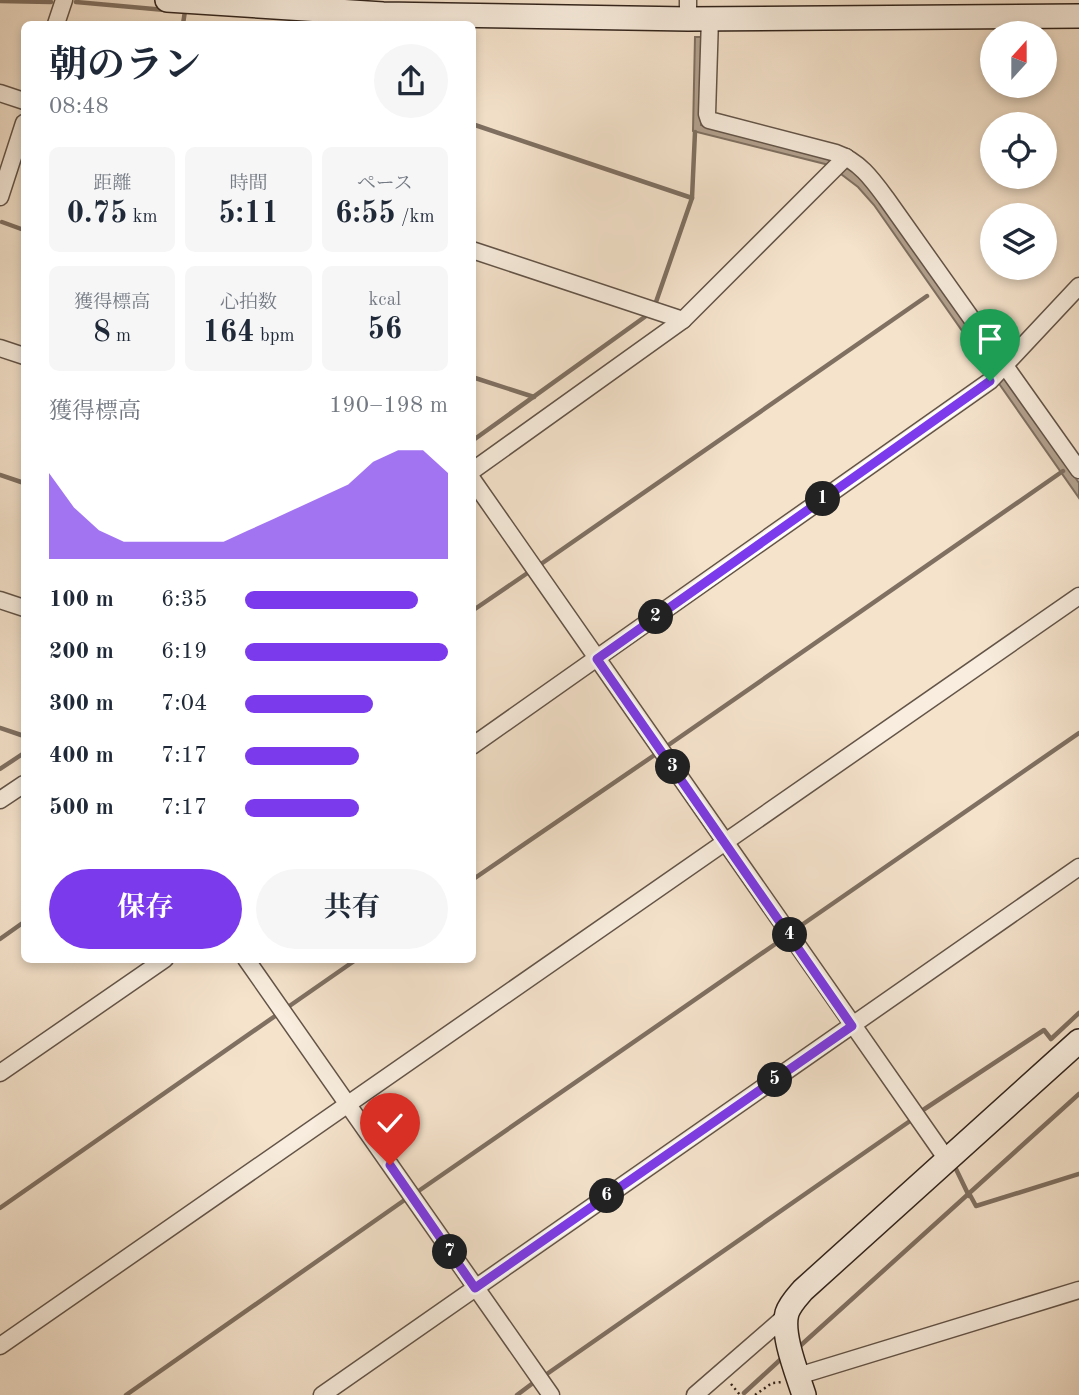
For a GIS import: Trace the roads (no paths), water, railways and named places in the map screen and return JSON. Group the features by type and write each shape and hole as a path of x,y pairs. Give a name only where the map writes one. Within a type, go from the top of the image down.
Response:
{"main road":[{"path":"167,0 381,19 876,8 1079,16"},
{"path":"800,1383 785,1331 792,1303 803,1290 1079,1041"}],"street":[{"path":"58,21 64,0"},
{"path":"695,12 709,120 841,162 873,179 1079,470"},
{"path":"0,93 21,100"},
{"path":"0,197 21,132"},
{"path":"476,468 683,320 841,162"},
{"path":"476,251 683,320"},
{"path":"476,743 990,381 1079,286"},
{"path":"0,348 21,355"},
{"path":"476,485 948,1161"},
{"path":"0,1346 1079,596"},
{"path":"0,600 21,607"},
{"path":"0,800 21,786"},
{"path":"322,1395 1079,867"},
{"path":"0,1073 159,963"},
{"path":"249,963 551,1395"},
{"path":"800,1383 1079,1290"},
{"path":"695,1395 787,1315"}],"waterway":[{"path":"0,1 51,2"},
{"path":"76,2 165,10"},
{"path":"183,21 185,11"},
{"path":"476,125 692,198"},
{"path":"656,302 692,198 695,132"},
{"path":"2,222 21,229"},
{"path":"541,564 927,296"},
{"path":"476,438 646,316"},
{"path":"476,378 534,397"},
{"path":"667,746 1063,471"},
{"path":"0,475 21,482"},
{"path":"476,608 529,572"},
{"path":"0,728 21,735"},
{"path":"793,931 1079,733"},
{"path":"476,877 656,754"},
{"path":"0,769 21,755"},
{"path":"0,939 21,924"},
{"path":"420,1190 784,938"},
{"path":"288,1007 351,963"},
{"path":"920,1112 1044,1030 1051,1039 1079,1013"},
{"path":"0,1208 278,1014"},
{"path":"800,1346 1079,1094"},
{"path":"544,1376 910,1121"},
{"path":"956,1169 969,1196"},
{"path":"970,1195 976,1206 1079,1174"},
{"path":"126,1395 406,1199"},
{"path":"744,1393 781,1359"},
{"path":"517,1395 533,1383"}]}
